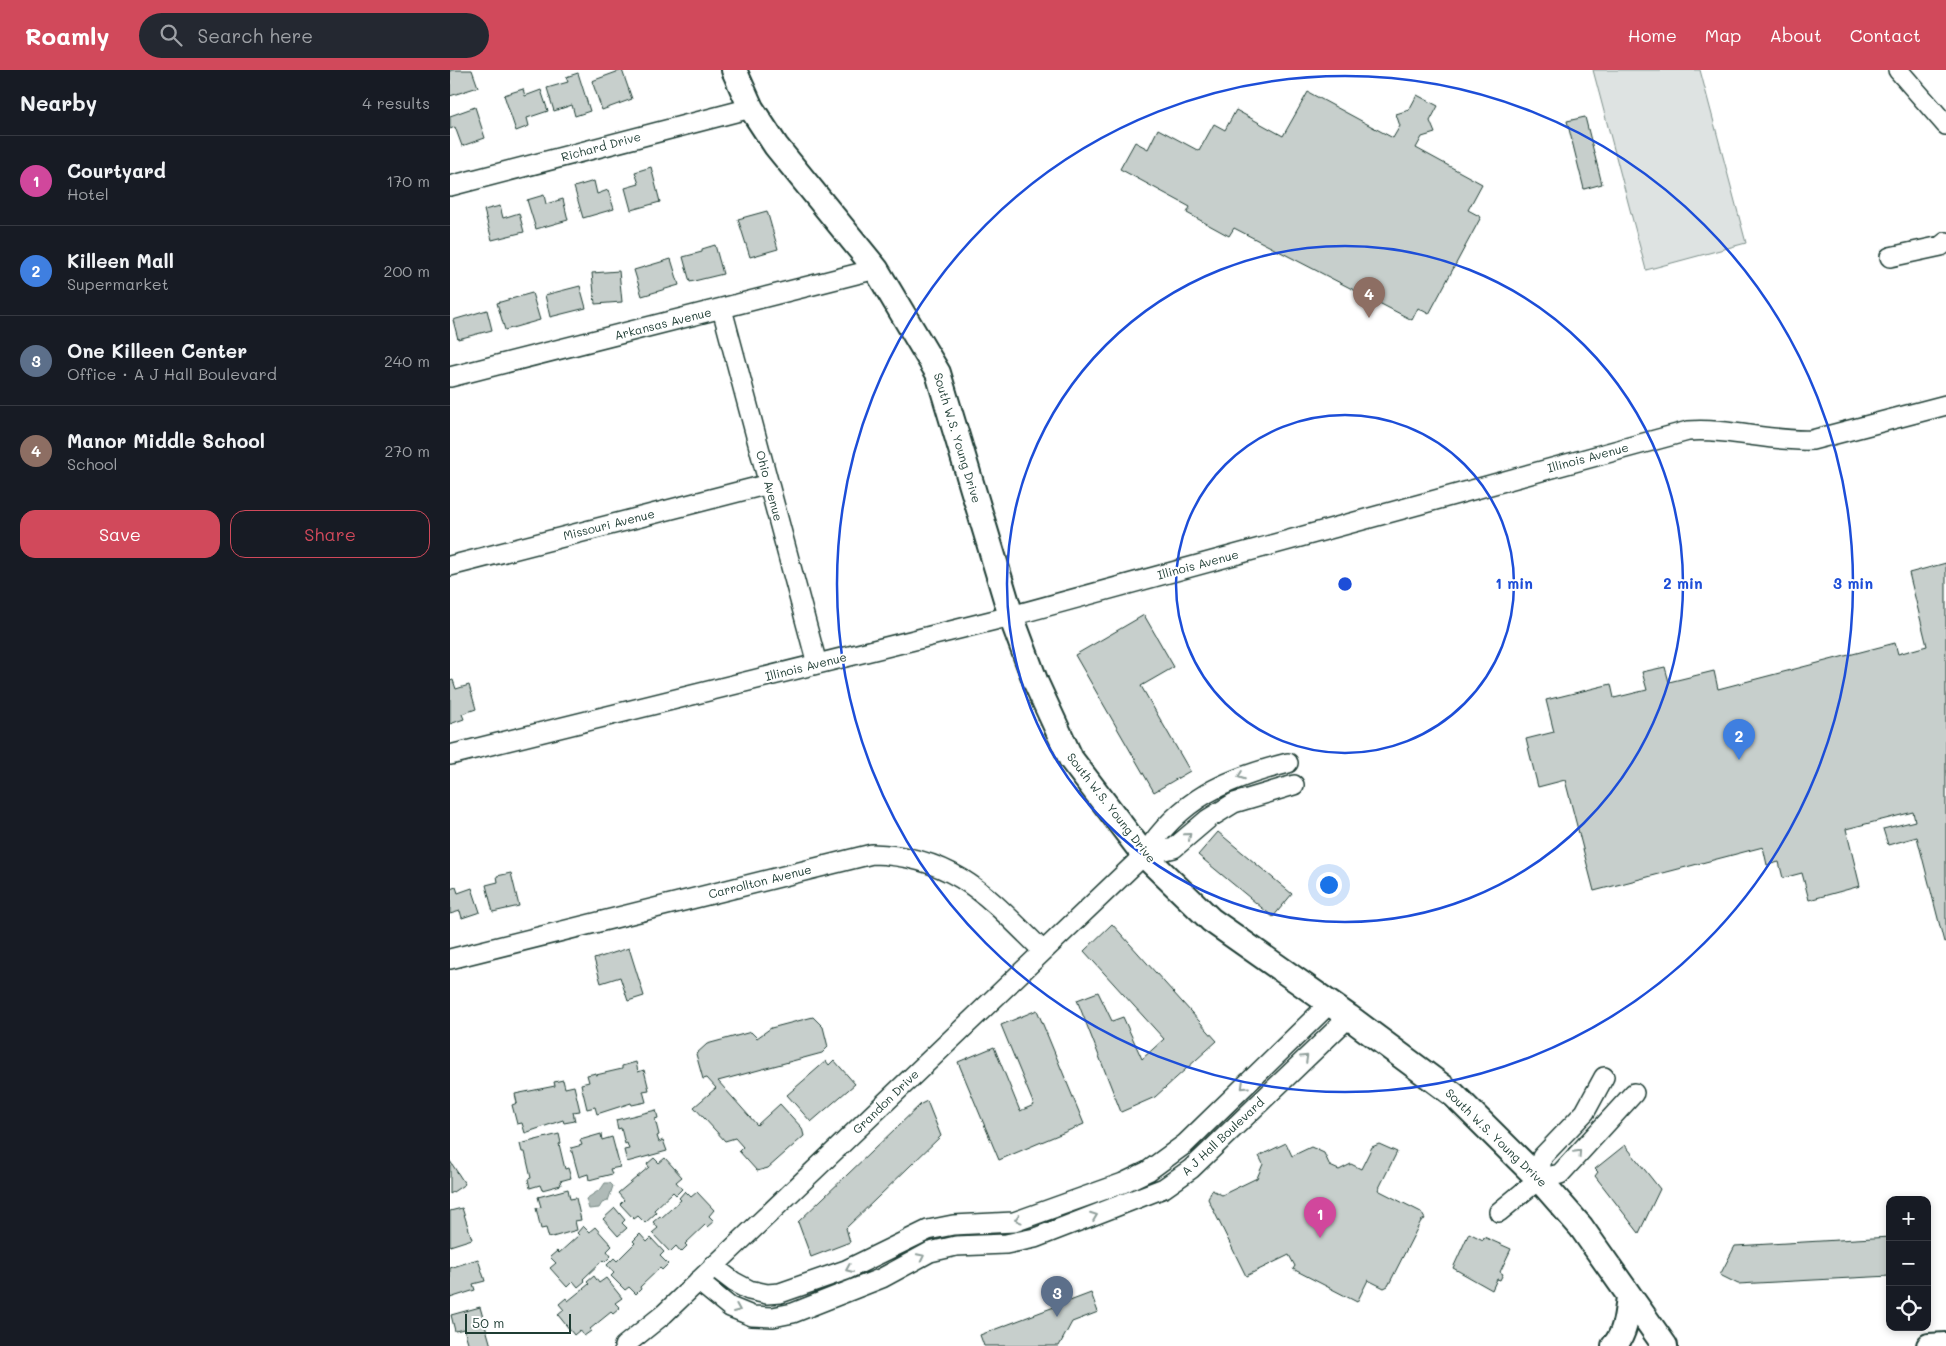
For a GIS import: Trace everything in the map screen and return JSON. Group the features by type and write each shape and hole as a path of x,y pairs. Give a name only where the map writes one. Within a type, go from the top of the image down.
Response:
{"main road":[{"name":"South W.S. Young Drive","path":"734,70 751,108 776,146 876,269 938,373 1012,616 1036,682 1069,755 1144,855 1211,920 1339,1010 1454,1095 1539,1178 1580,1227 1665,1346"},
{"path":"1614,1346 1618,1341 1627,1318 1629,1296"},
{"path":"1929,1346 1946,1345"}],"street":[{"path":"1898,70 1946,125"},
{"name":"Richard Drive","path":"450,186 751,108"},
{"path":"1890,257 1941,246 1946,242"},
{"name":"Arkansas Avenue","path":"450,377 876,269"},
{"name":"Ohio Avenue","path":"722,309 817,664"},
{"name":"Illinois Avenue","path":"450,755 1012,616 1688,431 1711,429 1789,441 1812,440 1946,405"},
{"name":"Missouri Avenue","path":"450,566 769,484"},
{"name":"Grandon Drive","path":"624,1346 664,1314 1144,855 1161,830 1204,794 1226,782 1288,763"},
{"path":"1144,855 1174,848 1208,819 1234,803 1294,785"},
{"name":"Carrollton Avenue","path":"450,960 872,854 897,855 919,860 940,866 962,877 986,896 1043,951"},
{"name":"A J Hall Boulevard","path":"713,1266 734,1282 749,1290 766,1294 780,1293 881,1254 899,1243 928,1230 953,1225 1014,1222 1123,1183 1166,1160 1268,1063 1339,1010"},
{"name":"A J Hall Boulevard","path":"698,1281 730,1307 752,1316 773,1317 810,1307 891,1273 930,1252 956,1246 1006,1244 1036,1238 1131,1202 1164,1188 1191,1169 1284,1079 1339,1010"},
{"path":"1268,1063 1284,1079"},
{"path":"1539,1178 1542,1157 1585,1112 1604,1077"},
{"path":"1499,1212 1539,1178 1560,1174 1634,1093"},
{"path":"1123,1183 1131,1202"},
{"path":"1046,1210 1059,1230"},
{"path":"881,1254 891,1273"},
{"path":"802,1286 810,1307"}],"shaded area":[{"path":"1593,70 1700,70 1746,243 1646,270"},
{"path":"605,1183 610,1183 613,1186 608,1201 602,1203 599,1208 589,1209 586,1199 601,1189"}],"building":[{"path":"450,70 472,70 478,87 450,96"},
{"path":"622,70 632,99 602,110 592,81"},
{"path":"578,73 590,111 575,116 572,105 554,111 547,88 568,82 566,77"},
{"path":"523,89 525,96 541,90 548,111 527,118 529,126 516,131 504,95"},
{"path":"1308,92 1393,138 1400,126 1396,114 1409,110 1417,95 1438,106 1430,121 1435,133 1422,137 1416,148 1482,184 1468,210 1481,217 1429,314 1418,308 1412,320 1234,228 1229,236 1187,213 1190,207 1120,169 1135,142 1148,149 1158,129 1199,151 1214,124 1225,130 1236,110 1283,136"},
{"path":"475,107 485,138 462,146 455,127 450,129 450,116"},
{"path":"1585,117 1602,184 1584,189 1567,121"},
{"path":"651,167 660,202 631,210 625,188 639,184 635,172"},
{"path":"594,181 597,194 608,190 614,209 583,218 574,187"},
{"path":"544,195 546,204 563,199 568,220 536,229 527,200"},
{"path":"500,206 503,218 519,213 524,232 492,240 484,210"},
{"path":"767,211 778,249 750,257 738,219"},
{"path":"715,245 723,274 690,282 683,257 702,252 702,249"},
{"path":"671,259 679,285 642,296 634,270"},
{"path":"619,271 622,302 595,304 592,273"},
{"path":"580,286 586,308 550,317 545,295"},
{"path":"532,293 540,320 505,330 497,303"},
{"path":"487,310 492,330 458,339 453,320"},
{"path":"1946,563 1946,941 1944,942 1917,837 1888,845 1883,829 1915,821 1913,812 1846,829 1860,886 1809,900 1802,873 1783,878 1779,862 1767,865 1763,847 1594,891 1565,780 1538,787 1526,739 1554,732 1546,700 1611,684 1614,698 1647,690 1642,672 1665,667 1669,682 1714,671 1718,689 1895,643 1898,654 1927,646 1909,573"},
{"path":"1144,615 1174,667 1141,686 1190,771 1154,792 1075,655"},
{"path":"453,680 456,689 469,685 476,709 462,714 464,719 450,724 450,681"},
{"path":"1218,832 1292,894 1273,917 1198,855"},
{"path":"511,873 519,906 493,912 486,885 498,882 497,876"},
{"path":"456,887 458,893 472,888 480,912 462,918 460,911 450,914 450,889"},
{"path":"1112,924 1217,1041 1155,1097 1121,1112 1077,1000 1098,992 1112,1021 1123,1017 1142,1059 1164,1039 1084,951"},
{"path":"629,948 644,996 628,1001 620,977 601,983 594,959"},
{"path":"1037,1010 1084,1124 999,1160 958,1062 994,1047 1020,1111 1034,1105 1001,1025"},
{"path":"813,1017 823,1027 828,1047 822,1053 718,1081 757,1125 780,1104 802,1128 804,1136 768,1168 757,1171 739,1151 743,1147 735,1138 725,1141 694,1107 716,1088 707,1078 703,1079 696,1054 707,1044 751,1032 757,1038 771,1028"},
{"path":"834,1060 855,1084 811,1122 787,1095 826,1061 829,1065"},
{"path":"636,1062 638,1072 644,1070 649,1090 643,1091 646,1102 632,1105 631,1103 597,1114 595,1107 587,1109 581,1084 589,1082 587,1075 596,1073 596,1075 622,1069 622,1066"},
{"path":"563,1080 565,1088 574,1086 580,1111 573,1112 575,1121 564,1123 563,1120 525,1133 522,1123 517,1124 512,1105 517,1103 515,1094 555,1086 554,1082"},
{"path":"927,1101 941,1136 846,1228 850,1242 811,1257 798,1222 921,1104"},
{"path":"656,1110 658,1118 655,1119 659,1135 657,1136 659,1142 663,1140 667,1151 627,1162 624,1150 629,1149 627,1143 625,1144 621,1128 618,1129 616,1120"},
{"path":"559,1134 561,1143 559,1144 565,1169 568,1168 571,1178 560,1181 561,1185 542,1190 540,1185 530,1188 528,1179 531,1178 525,1152 522,1152 520,1144"},
{"path":"601,1134 602,1140 612,1137 620,1167 610,1169 612,1174 589,1180 588,1174 579,1177 571,1148 582,1145 580,1140"},
{"path":"1286,1143 1292,1156 1311,1147 1324,1153 1330,1166 1339,1170 1351,1164 1361,1169 1372,1147 1379,1144 1397,1152 1378,1190 1421,1212 1425,1219 1421,1221 1388,1286 1384,1288 1368,1280 1357,1302 1293,1269 1295,1266 1289,1255 1246,1276 1208,1199 1212,1190 1222,1195 1257,1178 1263,1164 1259,1156"},
{"path":"1625,1145 1660,1189 1639,1233 1595,1176 1598,1172 1595,1169"},
{"path":"654,1158 659,1163 665,1158 682,1177 676,1182 682,1189 676,1195 673,1192 654,1210 656,1213 645,1223 638,1216 634,1219 620,1204 624,1200 618,1193 649,1167 647,1164"},
{"path":"450,1161 465,1184 450,1194"},
{"path":"568,1189 570,1199 576,1198 581,1220 575,1221 577,1230 549,1238 546,1228 541,1229 536,1208 541,1207 538,1197"},
{"path":"685,1191 691,1197 697,1192 714,1210 709,1216 714,1221 707,1227 705,1225 685,1244 687,1246 681,1252 676,1246 670,1252 652,1233 658,1228 653,1222 660,1216 661,1218 681,1200 679,1198"},
{"path":"462,1208 472,1239 450,1246 450,1211"},
{"path":"615,1208 625,1220 622,1223 627,1228 618,1236 603,1219"},
{"path":"583,1226 589,1232 595,1227 612,1246 607,1251 611,1256 605,1262 603,1260 583,1279 585,1281 578,1287 573,1281 567,1287 550,1268 556,1263 550,1257 557,1251 559,1253 579,1235 577,1233"},
{"path":"1469,1233 1483,1240 1484,1237 1511,1249 1500,1272 1503,1274 1500,1280 1497,1279 1492,1290 1453,1268"},
{"path":"640,1234 647,1242 651,1238 664,1252 660,1256 668,1264 662,1270 660,1268 640,1287 641,1289 636,1294 629,1287 625,1290 611,1276 614,1273 607,1265 614,1258 617,1261 635,1243 633,1241"},
{"path":"1886,1237 1886,1276 1738,1284 1720,1275 1735,1246"},
{"path":"478,1259 485,1281 473,1284 475,1290 450,1298 450,1268"},
{"path":"594,1276 599,1283 606,1278 622,1298 615,1303 620,1308 613,1314 611,1312 584,1336 580,1330 574,1335 558,1315 564,1310 559,1304 566,1298 568,1301 589,1284 587,1282"},
{"path":"1091,1293 1098,1312 1072,1322 1059,1346 984,1346 980,1335"},
{"path":"480,1307 491,1346 469,1346 464,1329 455,1331 451,1315"}],"place":[{"name":"Manor Middle School","path":"1369,318"},
{"name":"Killeen Mall","path":"1739,760"},
{"name":"Courtyard","path":"1320,1238"},
{"name":"One Killeen Center","path":"1057,1317"}]}
